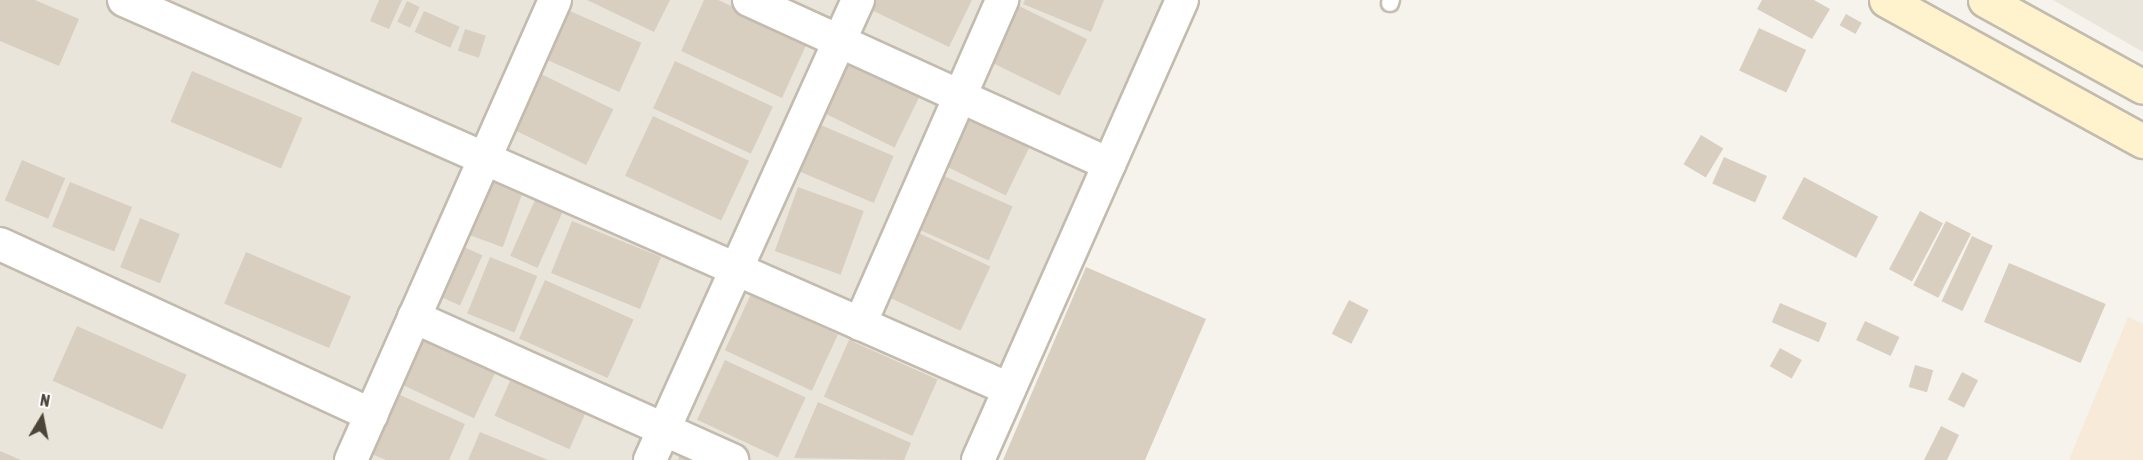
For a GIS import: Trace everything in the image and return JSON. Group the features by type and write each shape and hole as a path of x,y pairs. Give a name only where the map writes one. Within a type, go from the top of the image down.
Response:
{"main road":[{"path":"1886,0 2143,141"},
{"path":"2003,5 2143,87"}],"street":[{"path":"124,0 485,162 1009,389"},
{"path":"351,460 555,0"},
{"path":"749,0 958,98 1109,164"},
{"path":"651,460 858,0"},
{"path":"860,324 1002,0"},
{"path":"978,460 1182,0"},
{"path":"0,244 371,415"},
{"path":"414,317 732,460"}],"shaded area":[{"path":"0,0 1176,0 973,460 0,460"},
{"path":"2053,0 2143,0 2143,52"},
{"path":"2128,317 2143,324 2143,460 2069,460"}],"building":[{"path":"0,0 35,0 79,19 59,66 0,41"},
{"path":"379,0 402,0 389,29 370,21"},
{"path":"587,0 670,0 654,32"},
{"path":"704,0 718,0 808,41 782,98 681,51"},
{"path":"868,0 972,0 949,47 865,7"},
{"path":"1025,0 1104,0 1091,32 1023,4"},
{"path":"1762,0 1814,0 1830,9 1812,39 1757,9"},
{"path":"407,1 420,7 410,28 397,22"},
{"path":"1009,1 1087,39 1060,96 981,58"},
{"path":"561,7 641,43 619,92 539,56"},
{"path":"424,11 460,27 450,48 415,32"},
{"path":"1846,14 1862,23 1855,34 1840,25"},
{"path":"1759,28 1806,50 1786,93 1739,71"},
{"path":"465,29 486,36 479,58 458,51"},
{"path":"840,54 921,93 895,147 814,108"},
{"path":"675,61 773,107 751,154 653,108"},
{"path":"192,71 302,118 281,169 171,122"},
{"path":"537,72 613,109 586,165 510,128"},
{"path":"966,106 1033,139 1006,196 938,163"},
{"path":"653,116 749,161 721,221 625,176"},
{"path":"809,120 894,156 874,203 789,167"},
{"path":"1701,135 1723,148 1706,178 1683,164"},
{"path":"1724,157 1767,176 1755,203 1712,183"},
{"path":"22,160 65,178 48,219 5,201"},
{"path":"935,172 1013,207 989,260 911,226"},
{"path":"1804,177 1878,216 1856,258 1782,218"},
{"path":"485,179 523,193 503,247 465,234"},
{"path":"70,182 132,207 114,252 52,227"},
{"path":"798,187 864,211 841,275 775,251"},
{"path":"535,200 562,212 538,268 510,256"},
{"path":"1920,211 1943,223 1912,281 1889,269"},
{"path":"140,218 180,234 160,283 120,267"},
{"path":"572,221 661,257 640,309 551,273"},
{"path":"1946,221 1971,234 1938,298 1913,285"},
{"path":"908,228 990,266 960,331 878,292"},
{"path":"1972,236 1993,246 1962,311 1942,301"},
{"path":"455,243 482,255 460,305 433,293"},
{"path":"246,252 351,297 329,348 224,304"},
{"path":"490,257 537,276 514,333 467,314"},
{"path":"2009,263 2106,304 2081,363 1984,322"},
{"path":"1086,267 1206,319 1145,460 1003,460"},
{"path":"545,280 634,319 608,378 519,338"},
{"path":"751,294 838,335 812,391 725,350"},
{"path":"1349,300 1369,310 1351,344 1332,334"},
{"path":"1780,303 1827,323 1819,342 1772,322"},
{"path":"1865,321 1899,337 1891,356 1856,340"},
{"path":"77,326 187,375 162,430 53,381"},
{"path":"422,331 498,366 474,418 398,383"},
{"path":"849,340 938,379 912,436 824,397"},
{"path":"1780,348 1802,360 1792,378 1770,366"},
{"path":"725,360 806,398 778,457 697,420"},
{"path":"1915,365 1933,370 1927,392 1909,387"},
{"path":"514,372 589,405 569,449 494,416"},
{"path":"1962,372 1978,380 1964,408 1948,400"},
{"path":"391,391 465,424 449,460 386,460 364,451"},
{"path":"818,402 911,443 904,460 794,458"},
{"path":"1941,426 1959,435 1947,460 1924,460"},
{"path":"480,432 548,460 468,460"},
{"path":"682,450 706,460 678,460"},
{"path":"0,451 21,460 0,460"}]}
